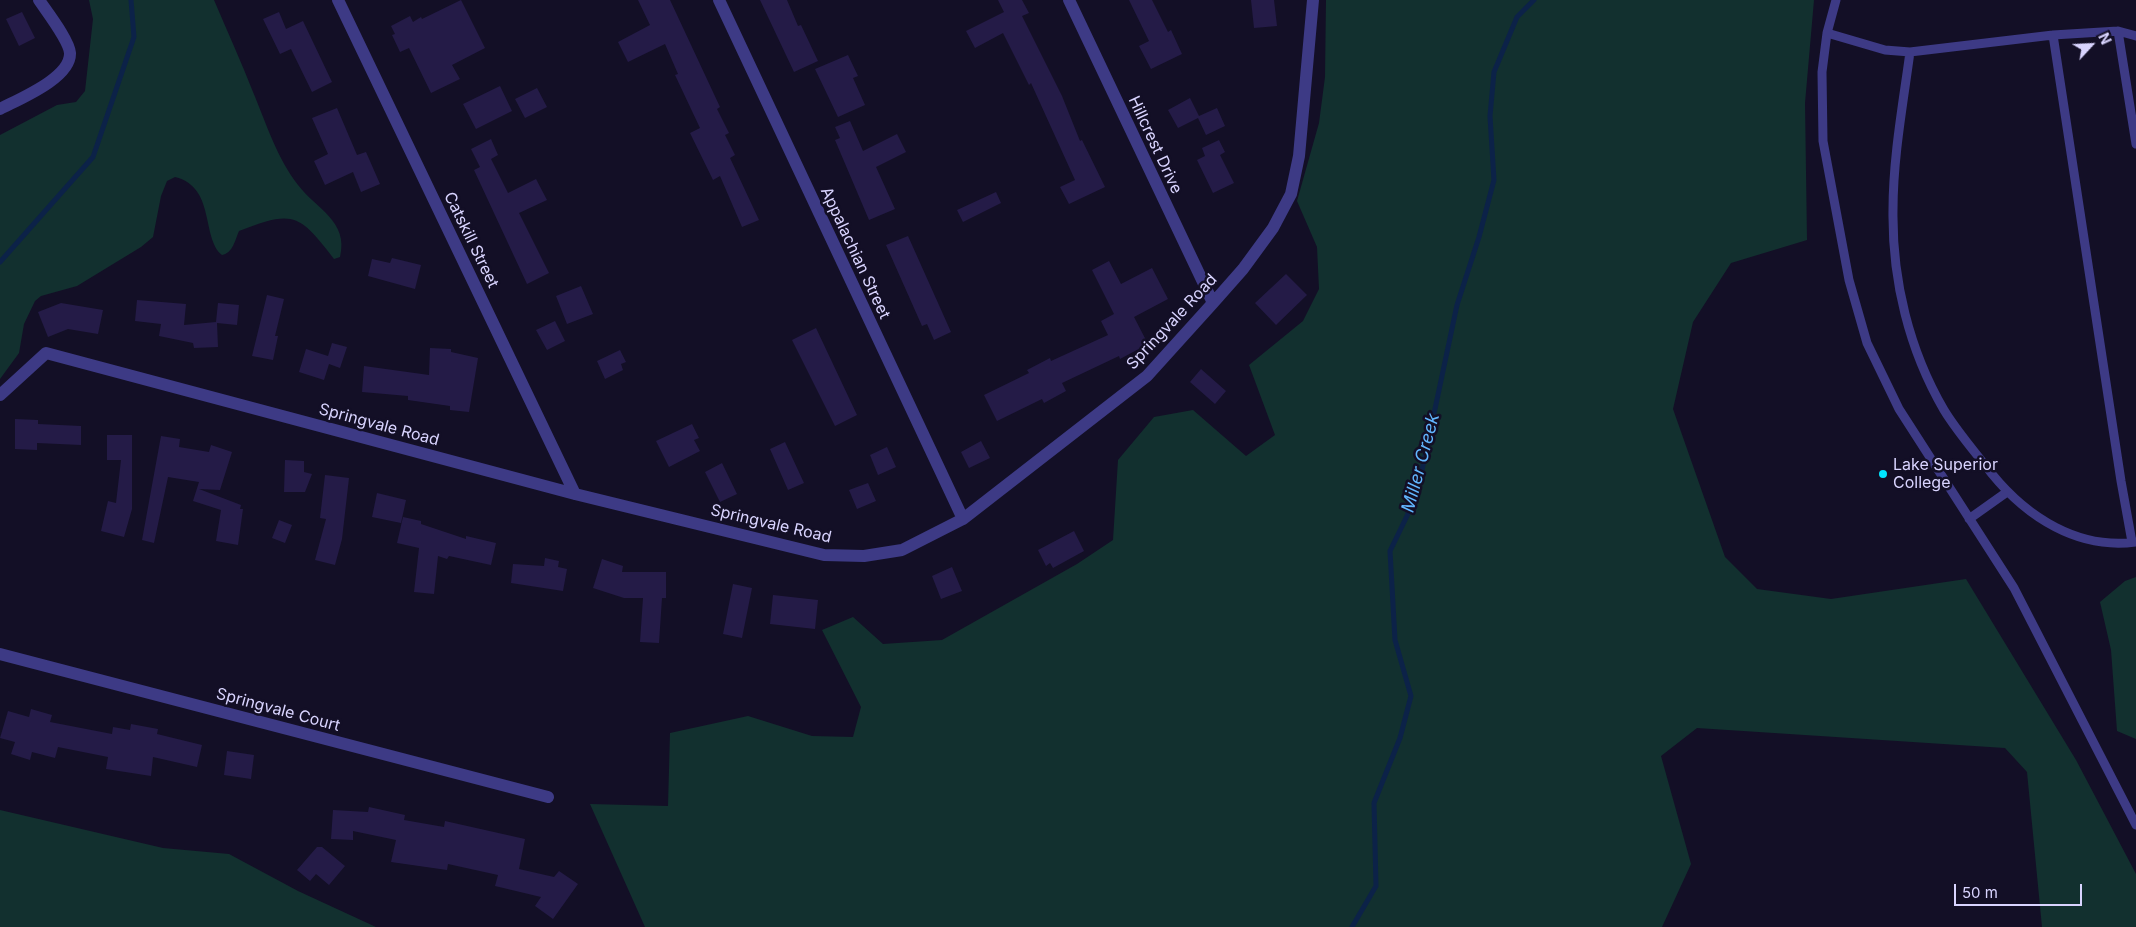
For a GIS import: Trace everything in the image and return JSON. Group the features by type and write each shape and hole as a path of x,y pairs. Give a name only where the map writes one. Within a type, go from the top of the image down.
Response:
{"street":[{"path":"0,109 50,82 67,65 70,53 64,38 39,0"},
{"name":"Catskill Street","path":"338,0 575,494"},
{"name":"Appalachian Street","path":"719,0 963,519"},
{"name":"Hillcrest Drive","path":"1069,0 1213,303"},
{"name":"Springvale Road","path":"0,395 46,353 575,494 824,555 864,556 902,550 963,519 1148,376 1242,269 1273,228 1290,194 1299,156 1313,0"},
{"name":"Springvale Court","path":"0,654 548,797"}],"lane":[{"path":"1836,0 1828,33 1822,72 1823,141 1832,196 1856,310 1873,359 1899,409 2014,588 2136,825"},
{"path":"1828,33 1885,50 1910,52 2053,36 2118,31 2136,36"},
{"path":"2118,31 2136,144"},
{"path":"1910,52 1894,178 1892,209 1894,242 1907,320 1919,361 1945,412 2007,492 2031,514 2046,523 2072,534 2101,542 2134,542 2121,481 2053,36"},
{"path":"1969,519 2007,492"}],"green space":[{"path":"89,0 214,0 272,140 284,163 305,194 329,216 340,234 342,245 340,257 334,259 303,224 294,220 284,219 257,224 239,231 229,252 222,255 212,237 206,213 197,191 188,183 175,177 167,181 161,196 153,237 141,247 77,286 41,296 35,301 24,324 19,353 0,379 0,135 57,105 76,102 85,91 93,19"},
{"path":"1326,0 1814,0 1805,103 1807,240 1731,263 1693,322 1673,409 1725,557 1757,589 1831,599 1966,579 2076,760 2136,874 2136,927 2042,927 2027,772 2005,748 1697,728 1661,756 1691,864 1662,927 645,927 590,804 668,806 670,733 748,716 812,736 853,737 861,707 822,630 853,617 883,644 942,640 1077,564 1113,540 1118,460 1154,417 1193,410 1246,456 1275,435 1249,365 1303,321 1319,289 1317,247 1297,201 1319,123 1325,77"},
{"path":"2136,577 2136,739 2117,731 2111,650 2100,602 2125,581"},
{"path":"0,810 163,848 229,854 298,891 376,927 0,927"}],"building":[{"path":"461,0 485,48 452,65 460,79 431,93 409,48 400,52 392,35 395,34 391,26 410,16 413,22 421,17 422,19"},
{"path":"638,0 670,0 720,107 717,109 729,133 725,135 735,155 730,158 759,220 742,227 720,176 713,180 690,133 700,128 675,75 678,74 665,44 628,62 618,42 650,25"},
{"path":"760,0 787,0 798,26 801,25 818,61 794,72"},
{"path":"998,0 1022,0 1029,13 1022,16 1062,96 1080,141 1082,140 1105,187 1069,204 1060,187 1075,180 1031,83 1029,85 1003,33 975,48 966,31 1004,12"},
{"path":"1129,0 1152,0 1168,32 1171,30 1182,54 1151,69 1139,46 1149,41"},
{"path":"1251,0 1274,0 1277,26 1254,28"},
{"path":"22,12 35,38 19,46 6,19"},
{"path":"279,12 286,29 303,21 332,82 312,92 291,49 280,54 263,19"},
{"path":"848,55 858,76 853,78 865,105 838,117 815,69"},
{"path":"500,86 512,111 476,129 463,104"},
{"path":"537,88 547,107 525,118 515,99"},
{"path":"1190,98 1199,116 1217,108 1225,126 1206,135 1198,118 1178,128 1168,110"},
{"path":"337,108 357,155 366,152 380,184 361,192 353,172 325,185 314,161 328,154 312,118"},
{"path":"850,121 863,151 897,134 906,152 876,167 895,209 869,220 835,140 840,138 835,127"},
{"path":"491,139 498,155 491,159 508,193 536,179 547,200 519,213 549,273 527,284 474,170 480,167 471,149"},
{"path":"1219,140 1225,152 1220,155 1234,183 1213,193 1197,160 1205,156 1202,148"},
{"path":"996,192 1001,203 963,222 957,210"},
{"path":"908,236 951,332 934,340 927,324 922,326 886,245"},
{"path":"392,258 421,265 415,289 368,276 372,259 390,263"},
{"path":"1109,261 1121,284 1152,268 1168,299 1134,317 1148,344 1120,359 1119,356 1062,383 1066,391 1044,403 1042,399 997,421 984,395 1029,373 1027,370 1050,358 1051,361 1108,335 1101,321 1114,314 1092,270"},
{"path":"1286,274 1307,295 1276,325 1255,303"},
{"path":"581,286 593,314 567,324 556,296"},
{"path":"267,295 284,299 275,336 278,336 273,360 252,356"},
{"path":"137,300 186,304 184,325 216,322 218,303 239,305 237,325 217,323 218,347 194,348 193,343 159,336 161,324 135,321"},
{"path":"61,303 103,310 98,334 68,329 48,337 38,312"},
{"path":"555,321 565,341 547,350 536,330"},
{"path":"816,328 857,415 835,426 792,340"},
{"path":"332,343 347,347 340,368 329,364 324,380 299,372 306,349 328,356"},
{"path":"430,348 451,349 451,352 478,358 469,412 450,410 450,406 408,400 408,396 362,392 364,366 429,375"},
{"path":"620,350 626,362 621,364 623,370 605,379 597,361"},
{"path":"1201,369 1226,391 1215,404 1190,382"},
{"path":"15,419 38,420 38,424 81,426 81,445 37,443 37,450 15,449"},
{"path":"692,424 699,438 694,440 700,451 669,467 656,441"},
{"path":"107,435 132,435 132,509 124,537 101,531 108,501 116,503 121,460 107,460"},
{"path":"161,436 180,439 179,447 209,452 211,445 232,452 220,490 199,489 241,505 240,509 243,509 238,545 216,541 221,510 193,501 199,482 168,477 154,543 142,540"},
{"path":"981,441 990,458 969,468 961,452"},
{"path":"785,442 804,483 788,490 770,449"},
{"path":"887,447 896,467 878,475 870,455"},
{"path":"285,460 304,461 304,472 312,474 305,492 284,492"},
{"path":"722,463 737,494 720,502 705,472"},
{"path":"325,475 349,478 342,539 335,565 315,560 326,519 320,518"},
{"path":"868,483 876,501 857,509 849,490"},
{"path":"377,493 406,500 401,523 372,517"},
{"path":"403,517 421,521 421,524 466,539 466,536 496,543 491,565 449,556 447,559 438,556 434,594 414,592 419,548 397,543"},
{"path":"279,520 292,525 285,543 272,538"},
{"path":"1074,531 1084,551 1053,568 1050,563 1046,566 1038,550"},
{"path":"545,558 559,561 558,567 567,569 563,591 511,583 513,564 544,566"},
{"path":"602,559 623,566 622,572 666,572 666,598 662,598 659,643 640,642 643,598 624,598 593,588"},
{"path":"952,567 962,591 941,599 932,576"},
{"path":"733,584 752,588 742,638 723,634"},
{"path":"773,595 818,600 815,629 770,624"},
{"path":"31,709 52,715 50,722 112,734 113,727 130,730 131,724 158,729 157,734 202,745 197,767 153,757 151,776 106,769 108,757 58,747 55,758 32,752 30,760 11,754 15,742 0,738 8,711 29,717"},
{"path":"227,751 254,755 251,779 224,775"},
{"path":"369,807 405,815 404,820 444,827 445,821 525,839 519,869 554,877 559,871 578,884 553,919 535,906 541,897 495,886 498,875 448,864 447,870 391,862 396,840 353,831 353,840 331,839 333,810 368,812"},
{"path":"317,847 322,847 345,866 329,885 316,874 310,881 297,870"}],"waterway":[{"path":"0,262 93,157 134,37 131,0"},
{"name":"Miller Creek","path":"1352,927 1376,886 1374,803 1400,738 1411,696 1395,640 1390,551 1407,516 1421,475 1457,305 1479,237 1494,180 1490,116 1494,72 1517,17 1534,0"}],"place":[{"name":"Lake Superior College","path":"1883,474"}]}
